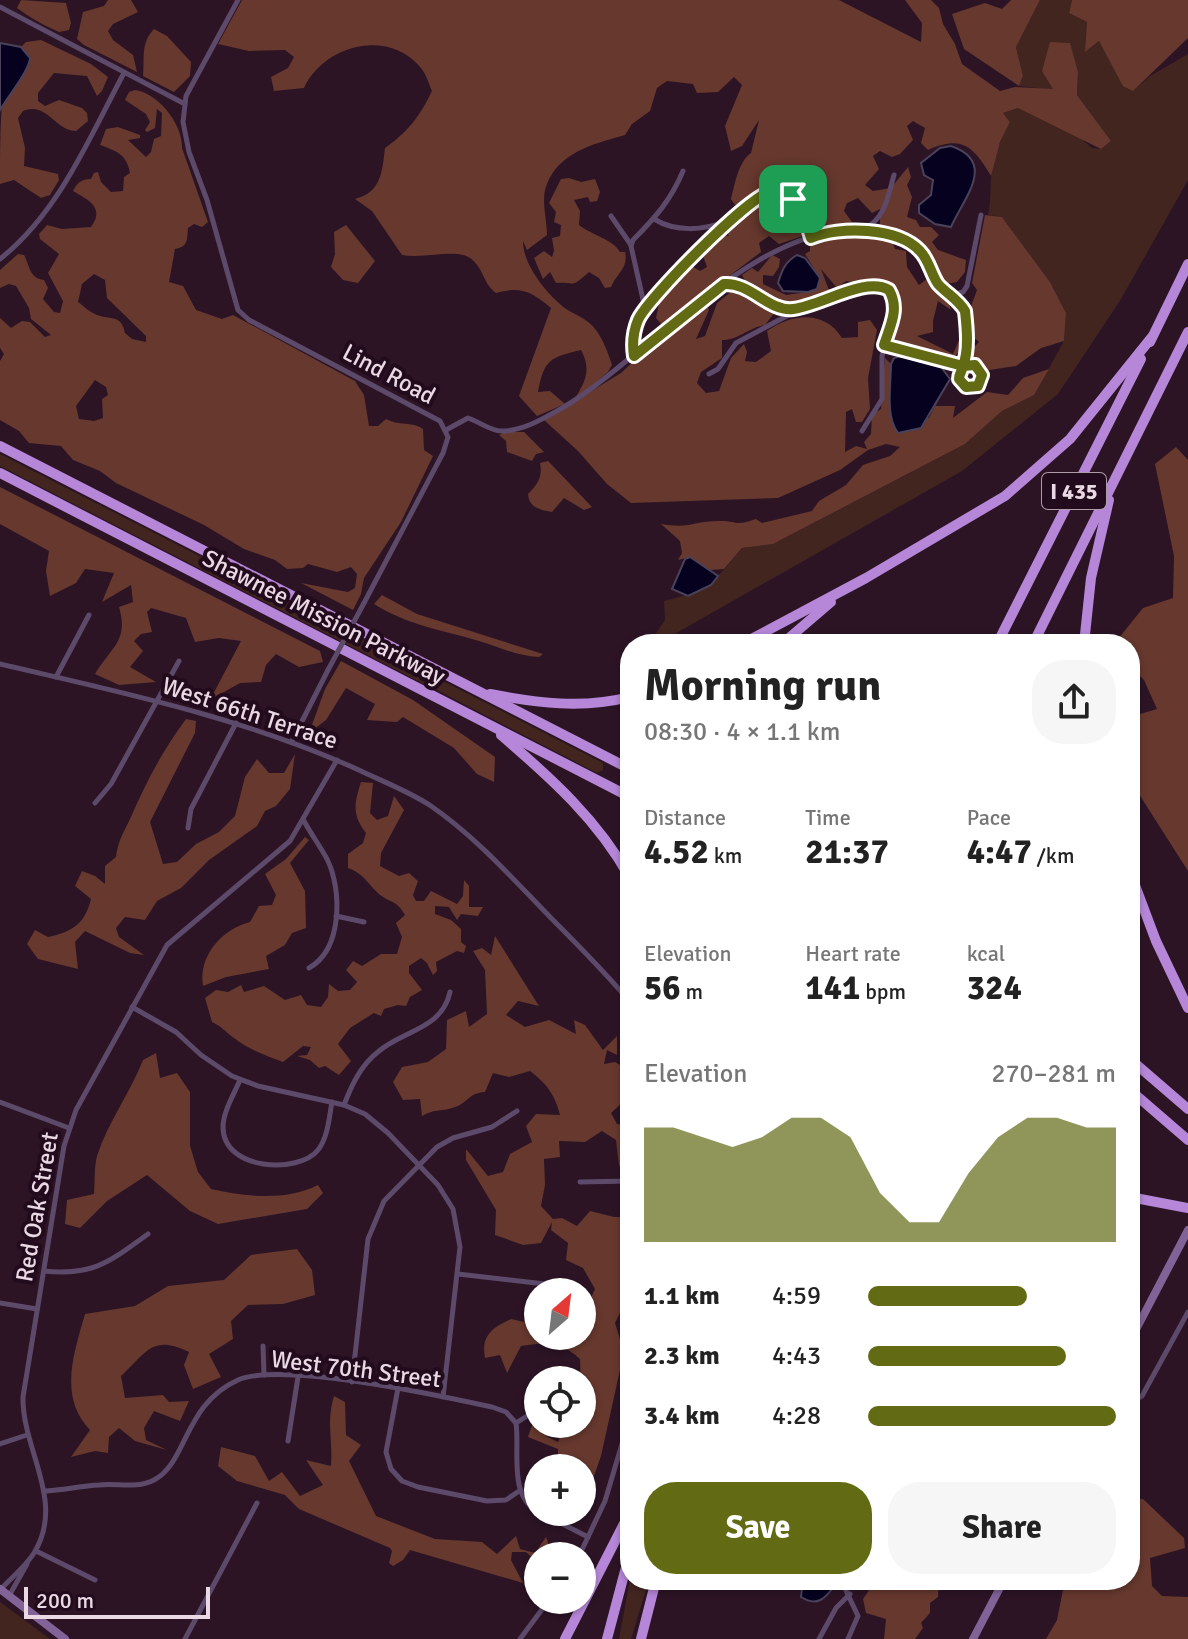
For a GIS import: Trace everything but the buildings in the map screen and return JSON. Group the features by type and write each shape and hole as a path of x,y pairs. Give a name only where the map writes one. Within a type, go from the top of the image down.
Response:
{"highway":[{"name":"I 435","path":"1002,634 1188,264"},
{"name":"I 435","path":"1038,634 1188,332"},
{"path":"761,634 866,578 985,508 1043,465 1093,412 1152,337"},
{"name":"Shawnee Mission Parkway","path":"0,446 620,764"},
{"name":"Shawnee Mission Parkway","path":"0,473 620,792"},
{"path":"1085,634 1091,578 1113,484"},
{"path":"793,634 819,611 866,578"},
{"path":"478,691 538,703 575,705 620,698"},
{"path":"488,724 564,790 607,841 620,862"},
{"path":"1140,899 1188,1008"},
{"path":"1140,1068 1188,1109"},
{"path":"1140,1099 1188,1140"},
{"path":"1140,1199 1188,1208"},
{"path":"565,1639 620,1532"},
{"path":"607,1639 620,1590"},
{"path":"641,1639 653,1590"}],"main road":[{"path":"1140,1322 1188,1230"},
{"path":"0,1590 65,1639"},
{"path":"973,1639 999,1590"}],"street":[{"path":"0,7 183,103 238,0"},
{"path":"0,259 38,222 64,186 124,73"},
{"name":"Lind Road","path":"183,103 189,152 207,200 236,304 242,314 440,421 448,437 443,453 292,741"},
{"path":"631,246 673,194 683,171"},
{"path":"858,231 869,227 881,213 894,175"},
{"path":"639,317 727,221 769,192 789,195 799,207 811,238"},
{"path":"951,295 963,292 967,286 981,215"},
{"path":"611,216 631,246 644,304 632,342 634,356"},
{"path":"654,219 675,229 727,221"},
{"path":"446,430 468,418 495,430 527,425 595,388 761,258 811,238 839,231 858,231 907,242 920,251 939,286 965,311 967,340 963,366 959,372 960,382 970,388 978,386 982,379 981,371 975,365 963,366 884,345"},
{"path":"724,284 739,286 779,308 800,309"},
{"path":"709,374 718,369 736,343 800,309 865,287 885,287 892,295 895,310 884,345 882,399 862,431"},
{"path":"56,677 89,615"},
{"path":"95,803 111,784 179,661"},
{"name":"West 66th Terrace","path":"0,664 157,701 292,741 429,805 468,836 589,955 620,991"},
{"path":"188,828 191,809 236,723"},
{"name":"Red Oak Street","path":"0,1590 36,1551 46,1516 44,1491 27,1435 23,1397 69,1128 132,1007 173,937 281,851 304,821 337,760"},
{"path":"304,821 328,860 334,881 336,916 328,945 309,968"},
{"path":"336,916 364,922"},
{"path":"344,1105 354,1080 372,1057 391,1042 433,1021 445,1007 450,992"},
{"path":"132,1007 176,1032 217,1068 240,1080 344,1105 379,1124 438,1185 453,1209 460,1235 443,1397"},
{"path":"240,1080 223,1128 228,1146 249,1162 296,1162 314,1154 324,1140 332,1102"},
{"path":"0,1102 69,1128"},
{"path":"352,1382 372,1224 384,1201 418,1165 448,1140 492,1127 517,1111"},
{"path":"580,1182 620,1181"},
{"path":"44,1271 69,1273 93,1269 118,1257 148,1234"},
{"path":"458,1274 524,1282"},
{"path":"0,1303 37,1309"},
{"path":"1140,1397 1188,1312"},
{"path":"263,1346 264,1375"},
{"name":"West 70th Street","path":"44,1491 153,1481 166,1471 197,1414 213,1396 238,1380 264,1375 398,1388 500,1409 516,1423"},
{"path":"288,1441 298,1377"},
{"path":"398,1388 386,1452 391,1469 402,1481 487,1501 506,1500 519,1491"},
{"path":"524,1418 516,1423 519,1491 524,1499"},
{"path":"0,1444 27,1435"},
{"path":"586,1542 613,1479 620,1453"},
{"path":"185,1639 257,1503"},
{"path":"566,1526 588,1537"},
{"path":"36,1551 95,1580"},
{"path":"9,1596 27,1563"},
{"path":"847,1590 858,1616 848,1639"},
{"path":"819,1639 836,1608 850,1594"},
{"path":"520,1639 539,1614"}],"shaded area":[{"path":"21,0 66,3 71,23 69,30 59,32 32,18 17,8"},
{"path":"108,0 131,0 138,12 113,24 108,31 113,40 133,55 137,72 77,39 83,12 104,6"},
{"path":"242,0 839,0 921,42 922,23 905,0 931,0 939,8 962,64 1000,91 1015,87 1053,89 1042,71 1050,42 1070,43 1078,72 1077,95 1111,141 1101,149 1018,108 1003,113 1010,122 1000,142 991,176 966,146 950,144 928,150 921,143 925,128 913,121 907,126 913,140 900,154 892,157 880,151 873,156 879,169 865,185 873,191 891,188 908,167 911,177 907,185 912,197 907,217 916,220 920,227 931,227 939,235 932,242 938,250 966,260 965,272 957,282 945,284 913,242 880,228 880,209 872,213 858,198 847,203 844,211 855,226 836,230 822,223 814,226 806,217 816,213 809,185 800,184 801,202 782,175 763,194 735,205 731,199 736,180 743,162 751,153 759,120 742,146 731,151 725,126 742,85 734,77 718,92 697,93 693,84 667,81 657,88 650,111 632,124 625,135 577,152 557,167 544,195 547,235 527,250 523,241 527,259 542,284 561,305 584,319 599,334 612,365 608,372 573,401 586,376 581,350 550,361 543,372 538,392 550,391 565,404 537,416 519,396 551,308 526,292 513,290 496,293 475,262 464,255 402,255 372,211 355,199 376,186 385,148 407,130 432,91 423,70 392,48 375,45 358,47 326,61 313,73 304,88 274,91 271,77 288,68 294,57 285,50 249,51 218,44"},
{"path":"1011,0 1040,0 1016,47 1023,76 1019,86 964,49 952,14 985,3 1002,9"},
{"path":"1040,0 1072,0 1069,13 1087,22 1086,51 1099,41 1133,91 1150,76 1188,54 1188,180 1121,299 1058,394 962,471 675,634 656,634 665,620 664,601 709,584 742,548 773,544 965,444 1002,411 1034,395 1064,341 1066,313 1050,282 1002,217 988,215 993,163 1010,122 1003,113 1019,108 1077,135 1092,148 1101,149 1111,141 1077,95 1078,72 1054,90 1019,86 1023,76 1016,47"},
{"path":"1072,0 1188,0 1188,38 1133,91 1123,86 1099,41 1085,52 1087,22 1069,13"},
{"path":"154,29 167,36 191,62 190,76 174,92 143,76 145,46"},
{"path":"41,40 91,64 108,77 97,96 87,76 54,73 38,93 38,101 45,106 59,100 82,108 87,113 88,121 76,131 69,130 38,110 23,111 18,118 25,148 24,166 58,174 59,180 50,195 41,198 14,180 0,184 0,134 2,107 29,65 30,58 21,47 26,42"},
{"path":"129,92 144,92 160,103 174,120 208,222 202,227 194,224 188,228 185,245 175,249 169,282 183,286 196,310 222,319 233,315 355,381 364,395 369,426 378,426 386,419 423,429 424,450 433,456 401,522 364,578 353,610 301,583 348,592 355,588 357,574 351,567 337,572 308,564 303,568 287,569 275,560 244,549 204,525 73,460 61,446 29,443 19,431 0,420 0,361 4,354 0,348 0,318 11,328 22,321 30,322 45,337 51,335 31,319 29,308 16,286 9,284 0,288 0,270 18,254 24,255 33,274 44,280 48,288 43,299 54,312 60,313 63,301 48,273 59,254 40,239 39,234 47,225 62,229 91,227 96,210 89,201 73,191 80,182 91,179 94,173 98,172 101,182 111,192 123,191 124,177 130,173 129,167 120,154 100,145 106,129 118,127 140,135 140,138 128,140 146,157 151,152 154,139 161,136 162,113 157,109 155,128 147,132 145,130 150,122 146,114 125,100","holes":["94,274 105,280 107,298 146,336 146,342 132,339 118,320 95,314 78,302 82,284","95,380 106,387 108,395 102,399 103,418 94,421 79,419 76,406"]},
{"path":"561,179 581,182 595,179 600,192 597,201 590,202 588,197 574,200 580,211 579,225 620,252 625,252 624,267 611,287 605,288 599,278 589,272 573,284 556,283 550,272 543,279 534,258 544,251 552,257 552,238 560,236 561,225 554,222 556,212 549,203"},
{"path":"772,195 793,203 797,208 803,220 803,236 779,244 769,236 759,243 761,252 663,326 656,318 659,304 690,265 700,271 707,267 703,256 718,235 729,236 724,226"},
{"path":"985,215 1002,217 1050,282 1066,313 1064,341 1041,348 1016,366 969,373 967,354 979,342 971,335 970,309 977,290 972,283"},
{"path":"346,225 375,261 358,283 343,280 331,267 335,254 334,232"},
{"path":"853,234 891,239 895,249 906,251 907,267 919,285 927,279 945,292 951,310 938,301 933,332 917,336 953,354 960,338 958,353 950,360 901,345 891,334 897,297 885,285 846,281 837,288 821,269 829,290 805,302 789,304 764,296 748,285 742,275 752,268 758,272 772,255 780,259 779,267 773,276 763,275 763,284 786,295 808,292 820,278 805,254 810,251 810,243"},
{"path":"732,291 775,312 765,325 722,340 722,358 701,372 697,383 706,393 719,391 731,358 744,344 747,352 745,361 756,362 771,351 767,331 777,325 808,317 827,323 842,338 858,337 858,322 870,320 877,330 868,378 870,409 862,422 856,422 852,409 846,412 845,452 856,446 867,449 864,442 871,434 872,415 881,409 885,358 891,364 893,426 929,418 935,406 955,406 953,418 987,392 1008,395 1023,378 1049,369 1034,395 1002,411 965,444 773,544 742,548 724,569 710,570 690,557 678,560 682,553 680,541 661,524 739,523 756,519 762,523 812,511 819,501 846,485 863,465 890,456 900,447 886,444 868,450 840,470 778,498 631,503 607,484 578,451 544,420 621,373 671,327 705,302 709,310 696,339 705,336 717,303"},
{"path":"524,432 544,452 536,454 532,461 507,452 506,441 499,435"},
{"path":"1176,447 1188,460 1188,871 1140,796 1140,714 1157,709 1140,676 1140,634 1122,634 1143,608 1173,598 1174,556 1155,464"},
{"path":"0,454 432,675 424,684 0,466"},
{"path":"548,461 592,507 584,510 564,498 552,512 533,505 528,494 538,480 540,463"},
{"path":"0,487 320,651 323,662 299,667 276,654 266,665 261,682 240,683 210,700 241,641 219,638 195,642 186,618 151,608 147,612 152,632 141,634 134,641 143,651 130,667 156,682 119,685 95,674 120,636 119,607 133,602 131,585 102,602 114,573 85,569 76,583 50,596 46,571 49,551 0,524"},
{"path":"382,595 417,614 543,654 539,657 523,655 412,622 374,604"},
{"path":"341,661 413,700 495,757 494,782 477,774 454,748 403,717 397,722 367,720 375,704 346,688 326,720 309,733 325,689"},
{"path":"441,680 603,763 603,770 597,773 431,687 433,682"},
{"path":"186,719 196,721 195,733 150,822 163,864 177,862 196,844 219,832 235,816 245,777 257,759 269,773 284,773 295,754 290,789 276,806 265,811 257,826 209,860 181,888 157,901 145,920 125,917 116,928 119,937 144,955 130,953 85,931 75,942 78,969 38,959 27,944 35,930 48,937 71,929 81,921 91,899 75,886 82,871 105,884 105,866 116,857 122,836 149,779"},
{"path":"361,782 373,783 370,813 377,820 388,816 394,796 404,810 381,853 380,866 399,876 409,873 418,881 413,895 416,901 424,901 431,891 457,904 463,896 464,880 469,886 469,907 483,907 478,916 461,914 457,920 449,907 435,906 435,914 451,920 461,929 461,942 466,946 464,953 457,951 436,962 437,971 433,975 421,958 409,966 409,973 422,990 410,997 406,1006 384,1009 381,1016 374,1013 350,1028 338,1044 351,1061 339,1075 325,1066 319,1068 310,1060 297,1056 307,1055 311,1047 303,1046 283,1062 245,1046 212,1022 205,998 216,990 228,992 241,985 244,992 264,986 285,1000 301,995 307,1005 321,1007 328,997 329,984 338,991 350,990 357,982 346,970 353,961 362,966 381,954 397,954 402,937 396,923 405,915 396,904 348,868 348,854 363,843 366,833 358,821 356,809"},
{"path":"305,837 309,840 290,863 305,891 306,928 292,933 285,945 266,956 269,969 226,977 203,986 204,964 214,945 230,931 250,922 259,906 272,905 276,895 265,874 286,859"},
{"path":"495,936 539,1006 518,1001 506,1015 525,1027 549,1020 576,1034 574,1020 585,1025 603,1050 617,1036 617,1055 607,1050 604,1064 615,1062 620,1065 620,1105 611,1113 620,1124 620,1166 616,1140 602,1131 585,1142 559,1141 560,1157 544,1159 545,1185 541,1206 553,1219 562,1218 577,1226 590,1211 620,1217 620,1313 615,1323 620,1339 620,1370 596,1470 596,1454 558,1454 558,1449 530,1438 550,1438 558,1442 560,1438 596,1438 596,1366 580,1366 580,1359 567,1350 596,1350 596,1278 589,1278 583,1268 566,1260 568,1243 551,1230 552,1222 541,1243 523,1245 495,1235 496,1210 466,1160 466,1149 488,1176 503,1172 510,1154 532,1142 526,1126 536,1114 560,1115 553,1096 530,1071 509,1077 493,1073 485,1092 475,1094 455,1107 422,1116 420,1099 403,1100 393,1082 402,1067 428,1062 446,1049 447,1020 466,1011 469,1027 487,1014 485,970 473,951 482,948 491,955"},
{"path":"156,1053 160,1078 177,1073 190,1092 190,1146 198,1172 211,1189 266,1196 293,1194 318,1185 323,1193 307,1209 218,1224 190,1211 147,1175 107,1201 80,1228 65,1224 67,1200 94,1194 96,1161 102,1143 143,1060"},
{"path":"297,1249 312,1270 315,1295 283,1304 248,1305 231,1321 233,1339 209,1354 221,1377 193,1389 184,1365 189,1352 166,1345 151,1348 121,1376 125,1398 163,1395 169,1402 189,1401 180,1421 154,1411 144,1428 146,1440 167,1450 135,1441 119,1428 109,1437 108,1453 95,1451 71,1457 90,1430 80,1417 71,1389 73,1359 85,1314 135,1306 168,1286 224,1280 251,1255"},
{"path":"511,1319 524,1322 524,1346 507,1373 500,1355 485,1358 484,1350 489,1333"},
{"path":"334,1396 345,1402 346,1435 361,1445 349,1461 376,1516 435,1539 482,1542 497,1554 516,1536 524,1552 512,1552 511,1560 523,1583 410,1550 403,1560 393,1566 389,1563 390,1548 299,1509 285,1495 237,1481 218,1466 221,1447 255,1456 269,1481 282,1472 300,1496 323,1485 306,1460 331,1466"},
{"path":"1140,1499 1184,1538 1185,1548 1150,1558 1152,1586 1162,1596 1188,1597 1188,1639 1046,1639 1057,1620 1063,1590 1140,1590"},
{"path":"628,1590 646,1590 631,1639 619,1639"},
{"path":"869,1590 938,1590 938,1597 930,1603 930,1613 921,1623 923,1628 915,1639 884,1639 886,1619 866,1613 863,1599"},
{"path":"0,1602 50,1639 0,1639"}],"water":[{"path":"0,43 21,47 30,58 0,110"},
{"path":"951,146 973,161 975,171 969,193 951,227 935,224 919,213 919,205 931,195 933,180 924,175 921,163 940,148"},
{"path":"797,255 805,258 820,278 817,289 808,292 783,291 778,283 784,267"},
{"path":"901,356 941,367 950,379 921,428 898,433 890,409 891,364 894,358"},
{"path":"690,557 718,576 711,585 688,596 672,589 685,559"},
{"path":"802,1590 831,1590 816,1601 801,1597"}],"route":[{"path":"793,199 789,195 769,192 727,221 639,317 632,342 634,356 724,284 739,286 788,310 815,305 874,285 885,287 894,300 894,317 884,345 963,366 975,365 982,375 978,386 966,387 959,379 959,372 963,366 966,346 965,311 953,296 939,286 920,251 907,242 876,232 839,231 811,238 805,218 793,199"}]}
